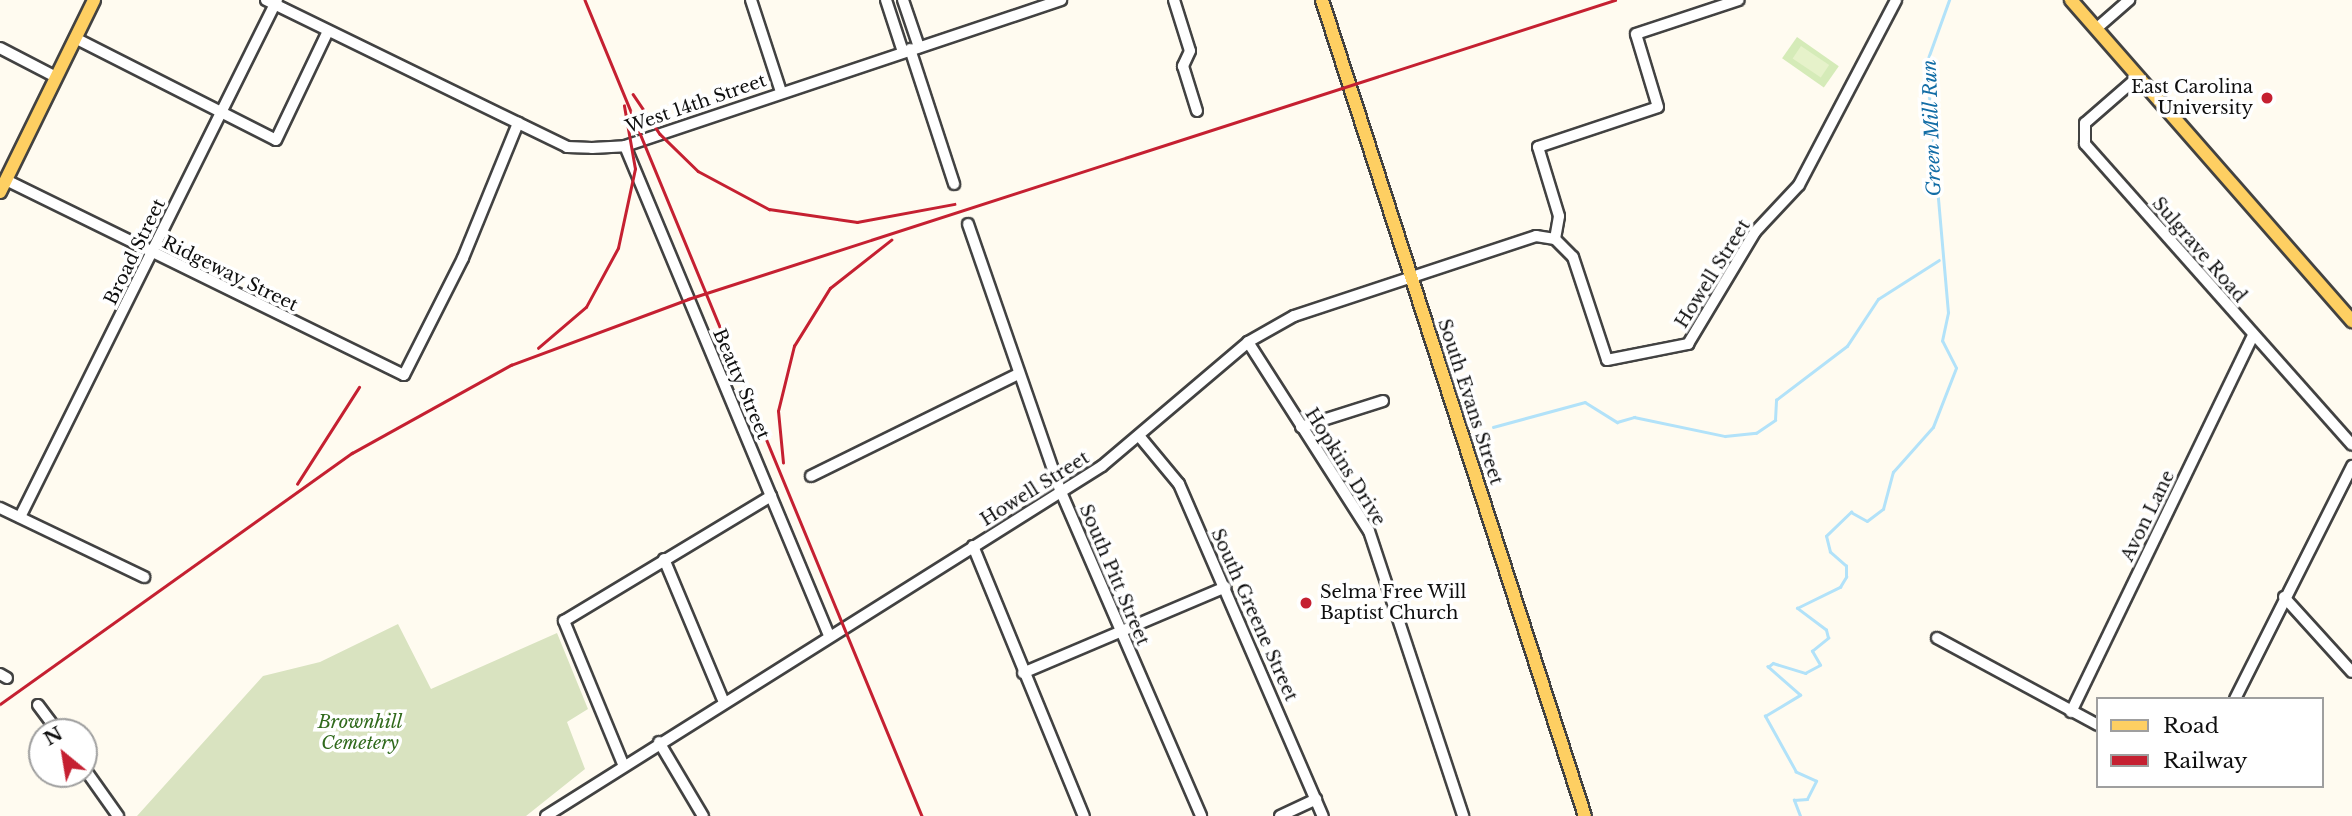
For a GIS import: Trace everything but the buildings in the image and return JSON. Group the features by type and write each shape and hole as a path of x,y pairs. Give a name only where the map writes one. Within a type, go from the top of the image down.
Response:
{"main road":[{"path":"3,186 94,0"},
{"name":"South Evans Street","path":"1322,0 1585,816"},
{"path":"2071,0 2352,321"}],"street":[{"path":"751,0 781,92"},
{"path":"886,0 911,49"},
{"path":"903,0 911,49 954,184"},
{"name":"West 14th Street","path":"273,2 567,147 625,146 1035,4 1061,0"},
{"path":"1174,0 1190,51 1183,66 1197,111"},
{"path":"1555,239 1559,216 1538,147 1658,107 1636,34 1739,0"},
{"name":"Howell Street","path":"546,816 828,633 1061,492 1140,437 1248,342 1294,316 1536,236 1555,239 1573,257 1607,360 1688,344 1755,232 1799,185 1896,0"},
{"path":"2097,28 2129,0"},
{"name":"Broad Street","path":"20,517 152,254 273,2"},
{"path":"75,38 220,114 276,140 328,31"},
{"path":"0,48 56,77"},
{"name":"Sulgrave Road","path":"2138,77 2085,123 2085,144 2352,445"},
{"name":"Ridgeway Street","path":"3,186 404,375 463,258 518,124"},
{"name":"Beatty Street","path":"625,146 828,633"},
{"name":"South Pitt Street","path":"968,224 1061,492 1201,816"},
{"name":"Avon Lane","path":"2071,712 2253,335"},
{"name":"Hopkins Drive","path":"1248,342 1369,531 1463,816"},
{"path":"811,476 1018,374"},
{"path":"1301,427 1382,401"},
{"name":"South Greene Street","path":"1140,437 1179,484 1226,587 1323,816"},
{"path":"2236,697 2352,466"},
{"path":"623,764 564,621 771,496"},
{"path":"0,508 144,577"},
{"path":"973,546 1084,816"},
{"path":"664,559 723,700"},
{"path":"1024,673 1226,587"},
{"path":"2284,597 2352,672"},
{"path":"1937,638 2096,724"},
{"path":"38,705 48,718"},
{"path":"659,742 703,816"},
{"path":"98,788 118,816"},
{"path":"1280,816 1316,799"}],"green space":[{"path":"1797,37 1839,66 1824,88 1782,58"},
{"path":"1801,46 1829,65 1821,77 1793,58"},
{"name":"Brownhill Cemetery","path":"398,624 431,689 557,633 588,709 567,722 585,769 526,816 137,816 263,676 320,662"}],"waterway":[{"name":"Green Mill Run","path":"1800,816 1794,800 1807,799 1816,781 1796,772 1765,716 1800,695 1768,667 1773,663 1805,673 1820,665 1812,651 1828,638 1826,630 1797,608 1840,587 1846,577 1846,566 1830,552 1826,536 1851,512 1867,521 1883,509 1893,472 1933,427 1956,368 1942,341 1948,313 1926,64 1949,0"},
{"name":"Green Mill Run","path":"1493,427 1585,402 1617,422 1634,417 1725,436 1756,433 1775,420 1776,400 1847,346 1878,299 1939,260"}],"railway":[{"path":"585,0 922,816"},
{"path":"0,704 352,453 511,365 688,299 1615,0"},
{"path":"633,94 660,134 698,171 769,209 857,222 954,204"},
{"path":"538,348 586,307 618,248 635,169 624,106"},
{"path":"783,463 778,411 794,346 830,288 891,240"},
{"path":"297,484 359,387"}],"place":[{"name":"East Carolina University","path":"2267,98"},
{"name":"Selma Free Will Baptist Church","path":"1306,603"}]}
